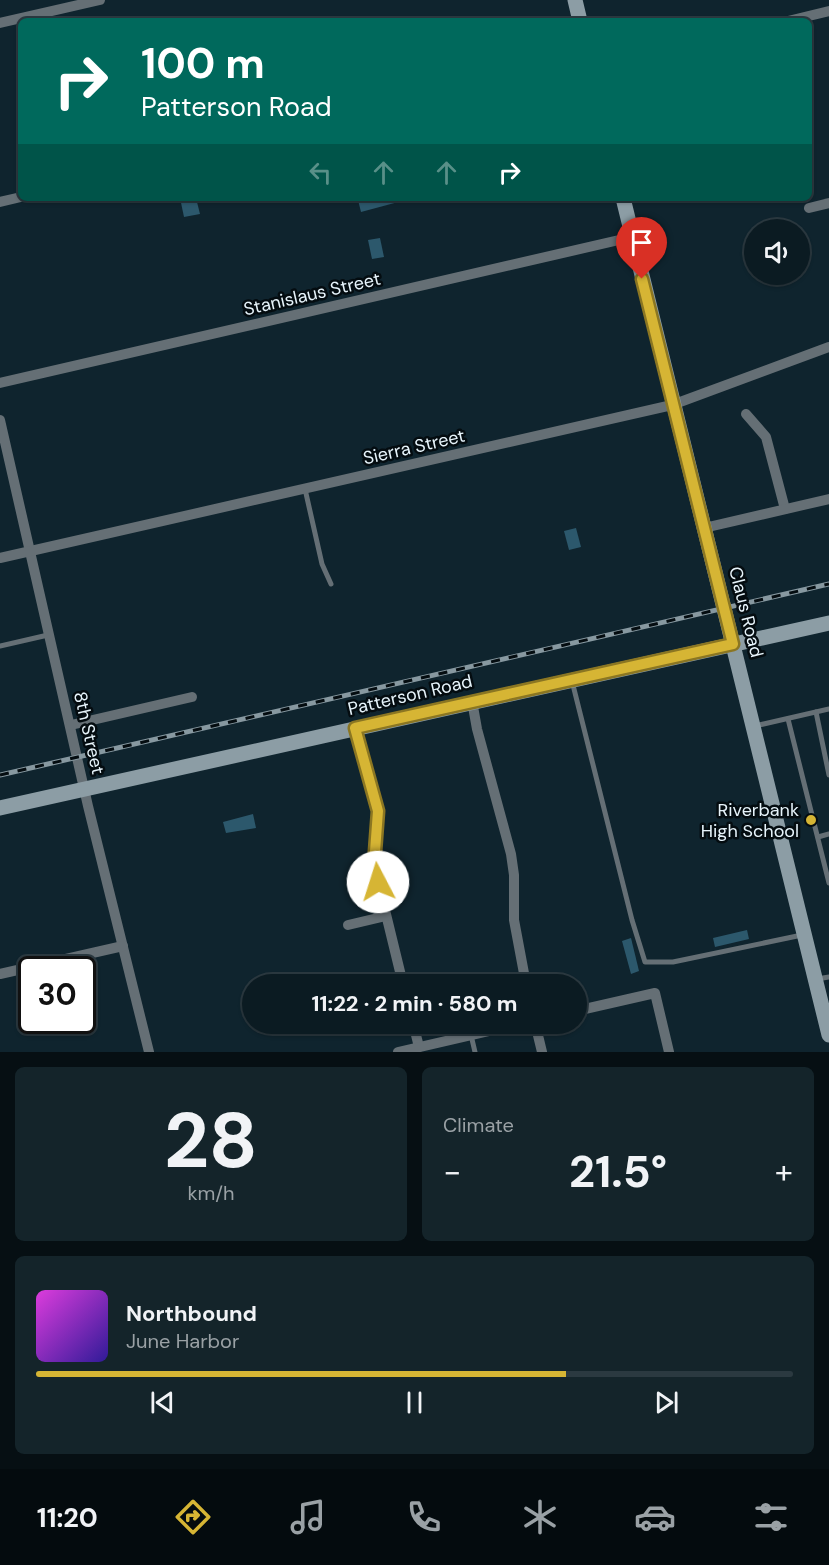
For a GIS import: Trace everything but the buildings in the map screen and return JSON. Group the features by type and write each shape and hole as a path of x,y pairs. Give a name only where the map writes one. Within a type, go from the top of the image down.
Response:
{"main road":[{"path":"575,0 578,18"},
{"name":"Claus Road","path":"624,201 672,405 754,726 804,934 822,978 829,1035"},
{"name":"Patterson Road","path":"0,808 829,623"}],"street":[{"path":"22,18 100,0"},
{"path":"800,18 829,11"},
{"path":"0,23 18,19"},
{"path":"0,202 18,198"},
{"path":"809,208 829,203"},
{"name":"Stanislaus Street","path":"0,383 632,237"},
{"name":"Sierra Street","path":"0,558 672,405 829,347"},
{"path":"746,414 766,436 785,509"},
{"name":"8th Street","path":"0,420 5,469 31,551 85,789 149,1052"},
{"path":"704,528 829,499"},
{"path":"70,725 192,697"},
{"path":"472,701 477,729 511,854 514,875 514,920 524,974"},
{"path":"355,728 378,811 374,865 400,974"},
{"path":"348,925 386,916"},
{"path":"0,974 123,946"},
{"path":"587,1008 655,993 669,1052"},
{"path":"416,1034 419,1047"},
{"path":"399,1052 475,1034"},
{"path":"538,1034 542,1052"}],"lane":[{"path":"305,489 322,564 331,584"},
{"path":"0,646 50,634"},
{"path":"571,680 632,920 645,962 673,962 804,934"},
{"path":"754,726 829,709"},
{"path":"816,712 829,775"},
{"path":"788,719 829,883"},
{"path":"818,837 829,834"},
{"path":"471,1035 475,1052"}],"railway":[{"path":"0,775 829,584"}],"place":[{"name":"Riverbank High School","path":"811,820"}],"route":[{"path":"378,882 374,865 378,811 355,728 733,644 642,279"}]}
